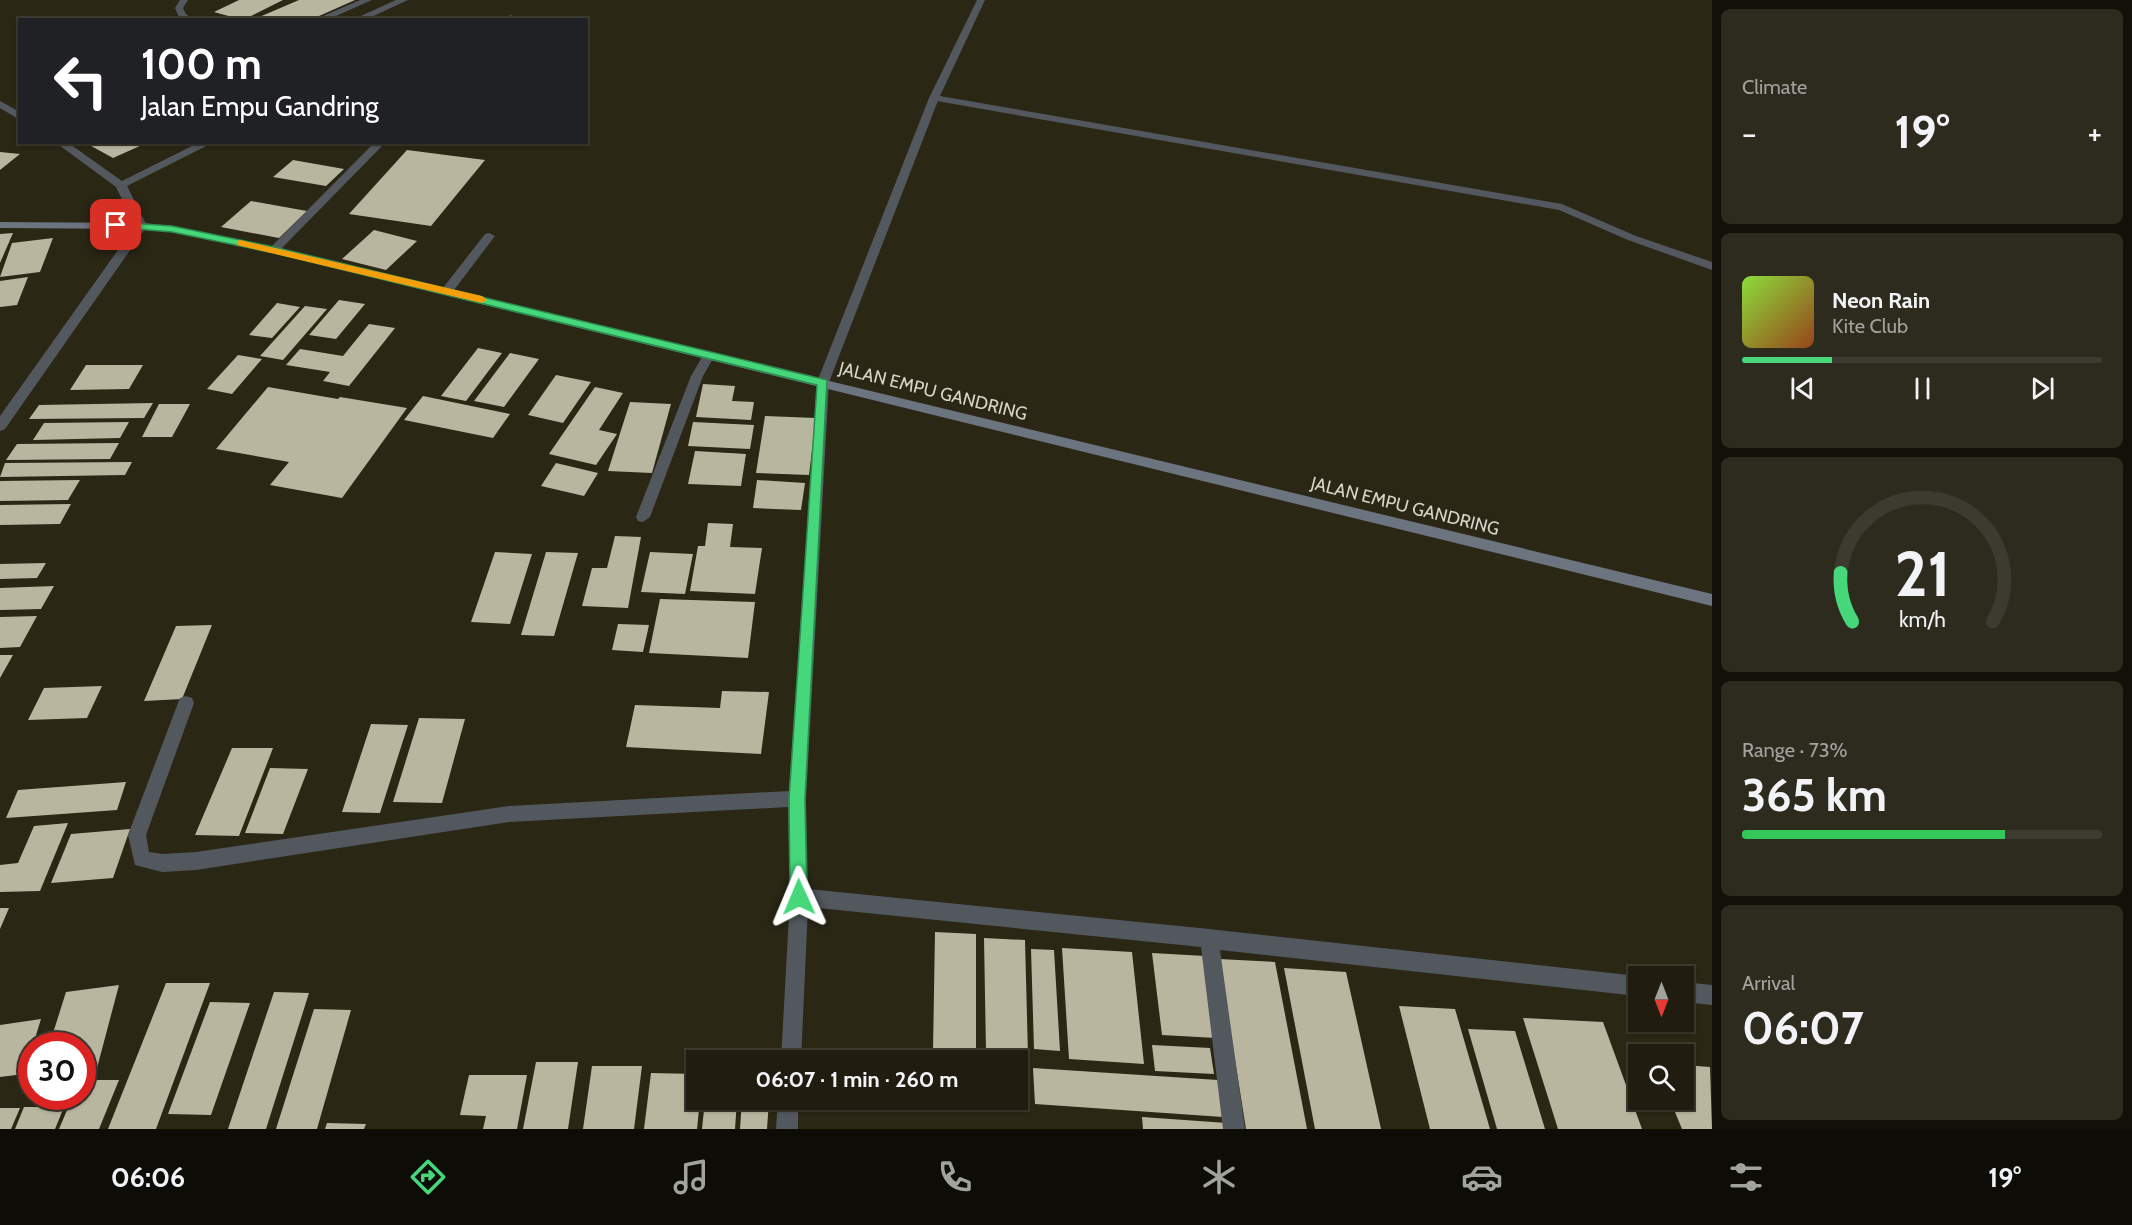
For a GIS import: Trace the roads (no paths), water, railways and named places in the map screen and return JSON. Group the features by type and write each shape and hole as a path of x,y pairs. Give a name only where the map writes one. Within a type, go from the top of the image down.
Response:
{"main road":[{"name":"JALAN EMPU GANDRING","path":"0,225 141,226 172,229 274,250 1712,600"}],"street":[{"path":"184,0 180,8 182,15 187,18"},
{"path":"323,18 368,0"},
{"path":"361,18 404,0"},
{"path":"791,1050 799,897 797,799 823,382 934,98 981,0"},
{"path":"934,98 1562,207 1632,238 1712,266"},
{"path":"0,104 18,116"},
{"path":"0,426 141,226 121,185 63,144"},
{"path":"121,185 205,144"},
{"path":"274,250 379,144"},
{"path":"447,291 489,236"},
{"path":"644,517 697,376 709,355"},
{"path":"186,703 137,835 141,860 162,863 196,861 509,814 797,799"},
{"path":"799,897 1209,938 1628,985"},
{"path":"1209,938 1234,1129"},
{"path":"1694,993 1712,995"},
{"path":"787,1129 788,1110"}]}
